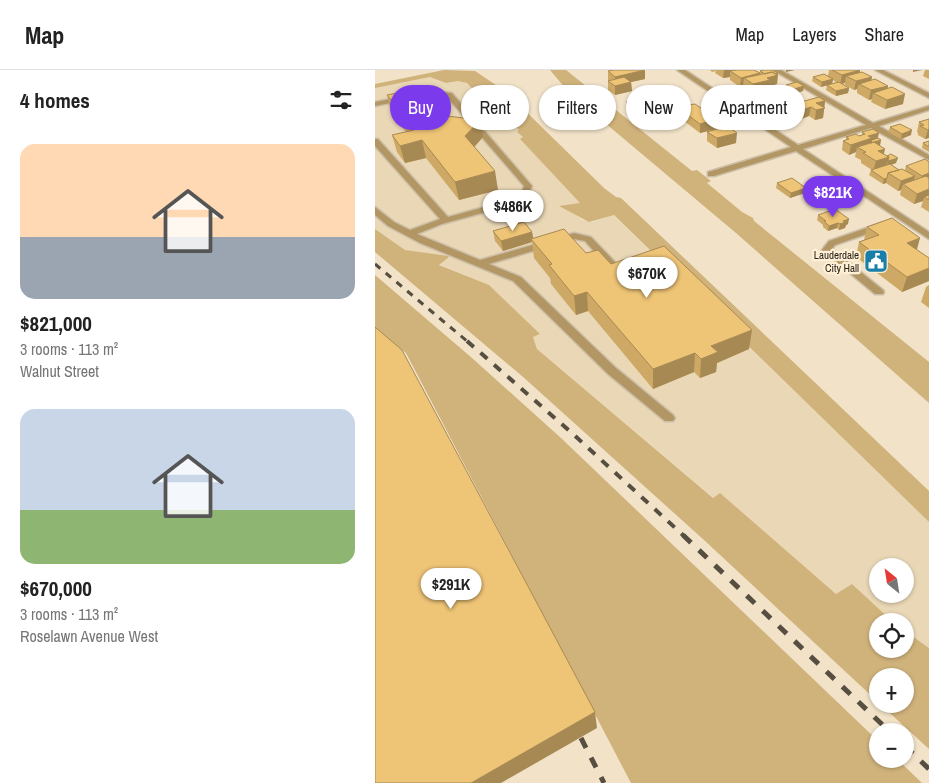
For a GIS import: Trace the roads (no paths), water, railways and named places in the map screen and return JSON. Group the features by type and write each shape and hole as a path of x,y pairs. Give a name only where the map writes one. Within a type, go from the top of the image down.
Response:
{"street":[{"path":"679,70 929,236"},
{"path":"776,70 929,158"},
{"path":"878,70 929,96"},
{"path":"375,104 430,93 449,95 528,186 524,199 446,220 410,234"},
{"path":"711,174 929,108"},
{"path":"375,141 446,220"},
{"path":"375,210 391,224 423,241 517,279 612,371 669,418"},
{"path":"879,292 831,255 827,250 828,246 903,219"},
{"path":"482,264 574,236 588,239 611,264"}],"railway":[{"path":"375,264 468,342"},
{"path":"467,341 573,434 684,536"},
{"path":"683,535 881,723"},
{"path":"581,738 604,783"},
{"path":"914,755 929,769"}],"place":[{"name":"Lauderdale City Hall","path":"876,261"}]}
